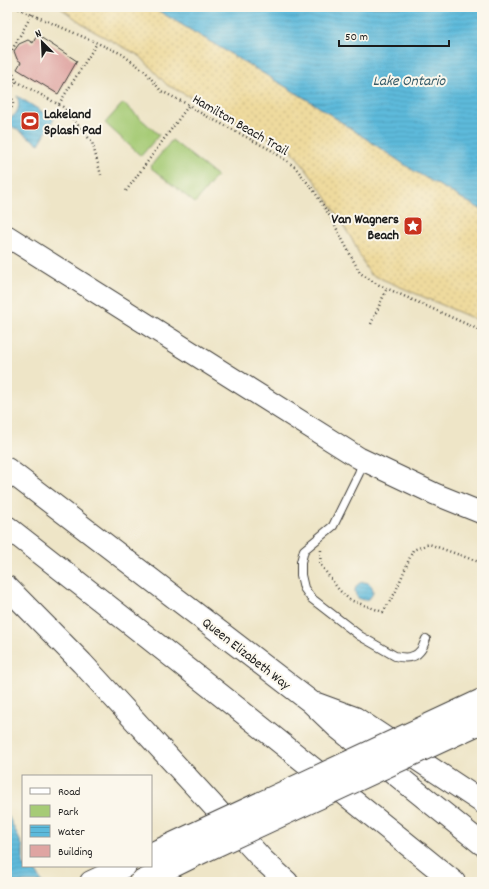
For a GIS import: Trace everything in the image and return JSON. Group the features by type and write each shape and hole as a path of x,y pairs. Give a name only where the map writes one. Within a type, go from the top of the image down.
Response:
{"highway":[{"name":"Queen Elizabeth Way","path":"7,469 311,702 338,728 482,844"},
{"path":"7,527 304,761 454,882"},
{"path":"7,587 82,663 263,860 287,882"},
{"path":"152,854 482,700"},
{"path":"311,702 355,718 482,802"},
{"path":"142,882 196,855 482,722"},
{"path":"91,882 123,867"}],"street":[{"path":"7,236 364,460 435,494 482,513"}],"lane":[{"path":"364,460 333,526 304,550 300,562 304,588 311,598 360,636 395,656 401,658 414,656 420,652 426,639"}],"path":[{"name":"Hamilton Beach Trail","path":"15,7 120,53 145,71 162,91 272,150 294,167 314,191 331,218 360,273 377,284 482,330"},
{"path":"32,14 8,59 16,81 63,106 92,142 101,175"},
{"path":"59,104 97,43"},
{"path":"7,112 11,109 13,102 8,93 16,81"},
{"path":"126,191 189,105"},
{"path":"371,324 387,288"},
{"path":"322,535 320,564 339,590 350,600 383,612 394,593 413,550 428,544 482,562"}],"sand":[{"name":"Van Wagners Beach","path":"59,7 152,7 313,103 414,171 482,210 482,322 370,274 353,241 322,191 291,149 167,85 140,56 93,31"}],"green space":[{"path":"123,103 159,135 141,156 105,123"},
{"path":"172,140 217,176 195,203 150,167"}],"water":[{"name":"Lake Ontario","path":"152,7 482,7 482,210 414,171 313,103"},
{"name":"Lakeland Splash Pad","path":"17,96 54,119 39,144 7,123 7,119 14,116 18,110 19,103"},
{"path":"364,582 370,585 373,591 370,597 364,600 358,597 355,591 358,585"},
{"path":"7,813 22,845 22,867 34,867 42,882 7,882"}],"building":[{"path":"37,35 77,61 58,94 17,69 21,62 17,59 14,51 19,44 28,40 33,43"}],"place":[{"name":"Lakeland Splash Pad","path":"30,121"},
{"name":"Van Wagners Beach","path":"413,226"}]}
